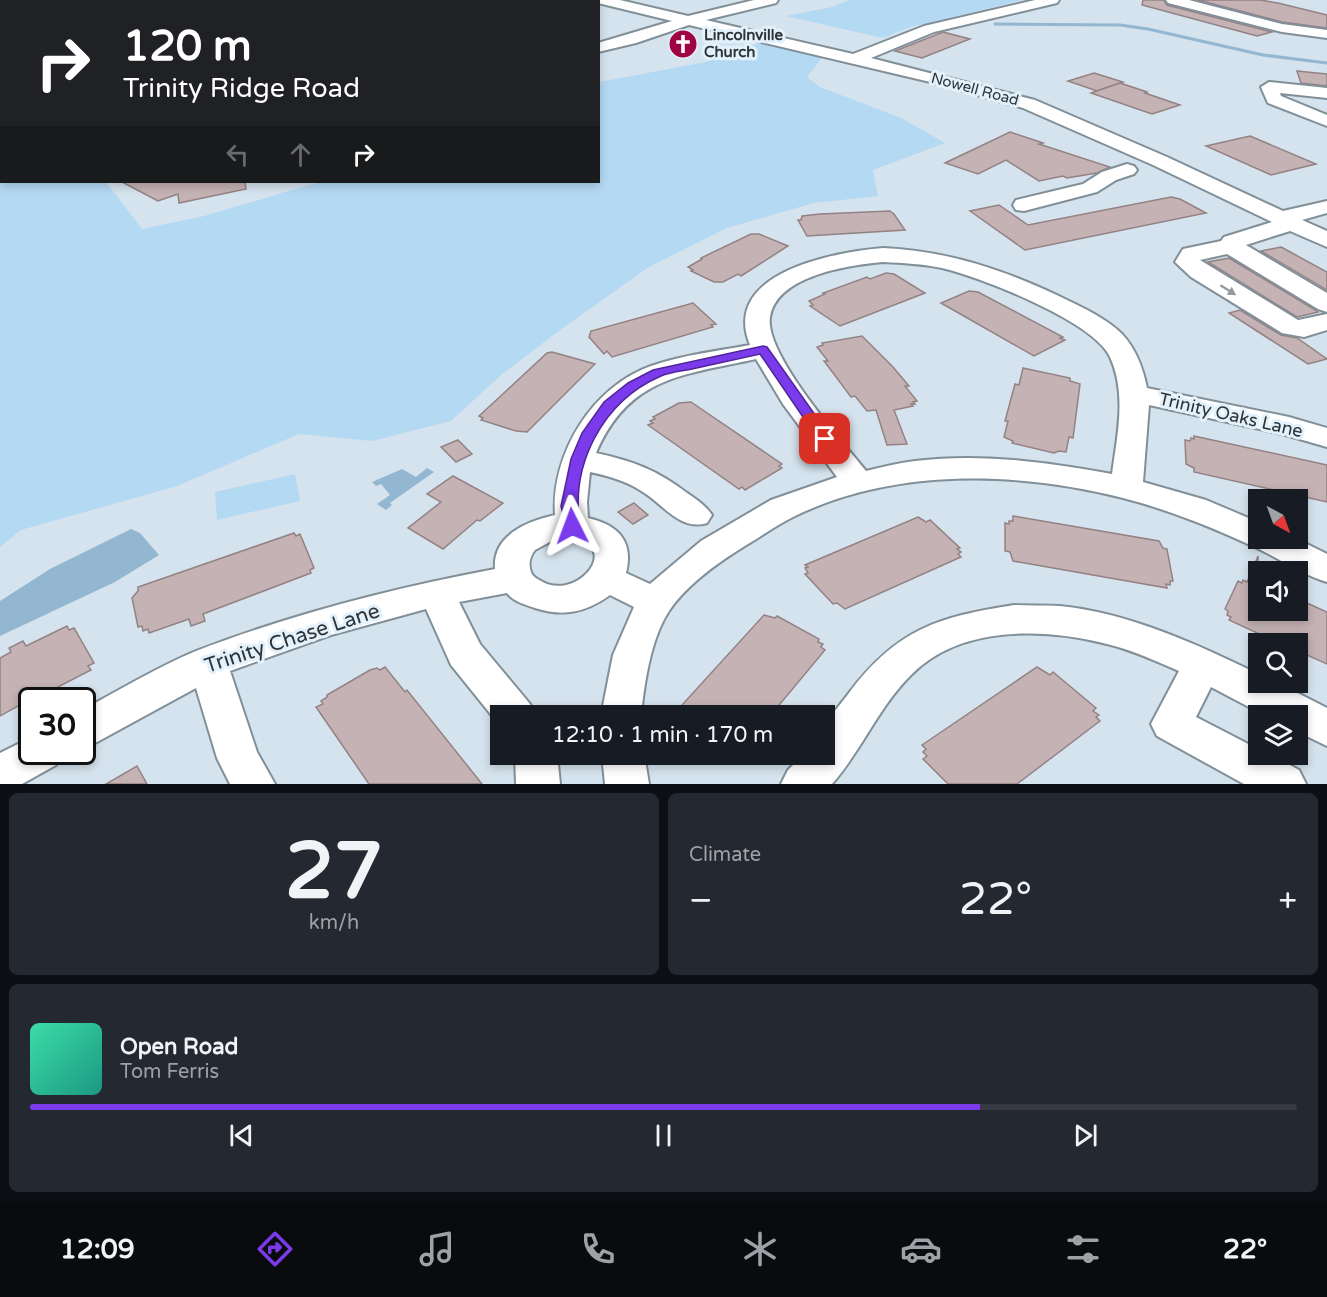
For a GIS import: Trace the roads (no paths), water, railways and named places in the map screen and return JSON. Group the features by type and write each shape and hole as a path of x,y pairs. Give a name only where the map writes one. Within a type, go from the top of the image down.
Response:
{"street":[{"name":"Nowell Road","path":"602,0 987,91 1044,109 1327,240"},
{"path":"600,48 631,40 688,20 771,0"},
{"path":"855,59 929,29 1052,0"},
{"path":"1173,0 1282,28 1327,34"},
{"path":"1209,0 1285,18 1327,23"},
{"path":"1327,93 1269,87 1274,99 1327,121"},
{"path":"1024,205 1090,188 1109,176 1127,170"},
{"path":"1327,207 1232,243 1231,246 1191,254 1187,262 1199,272 1291,327 1304,329 1327,322"},
{"path":"1231,246 1327,304"},
{"path":"857,481 790,391 763,350 757,319 767,297 786,280 839,260 877,255 913,255 939,259 993,275 1079,316 1099,330 1123,354 1136,394 1126,487"},
{"path":"572,526 569,506 578,459 589,433 609,405 633,386 658,372 763,350"},
{"name":"Trinity Oaks Lane","path":"1136,394 1289,426 1327,438"},
{"path":"578,459 624,469 654,484 695,515"},
{"path":"622,705 624,681 636,642 655,601 702,558 745,527 801,500 857,481 893,474 959,467 1008,469 1126,487 1229,522 1248,531"},
{"path":"572,526 600,535 609,544 614,555 613,567 607,579 582,596 557,599 534,595 522,588 514,578 511,567 513,555 519,545 543,530 572,526"},
{"path":"1287,549 1327,569"},
{"name":"Trinity Chase Lane","path":"96,723 208,663 327,622 437,593 514,578"},
{"path":"607,579 655,601"},
{"path":"437,593 465,654 507,705"},
{"path":"803,784 827,760 865,703 899,662 949,633 993,620 1053,619 1098,627 1152,643 1327,728"},
{"path":"208,663 238,758 253,784"},
{"path":"1202,666 1172,724 1284,784"},
{"path":"0,774 18,765"},
{"path":"537,765 538,784"},
{"path":"624,765 627,784"}],"waterway":[{"path":"995,24 1120,25 1148,29 1263,55 1327,63"}],"place":[{"name":"Lincolnville Church","path":"683,44"}]}
